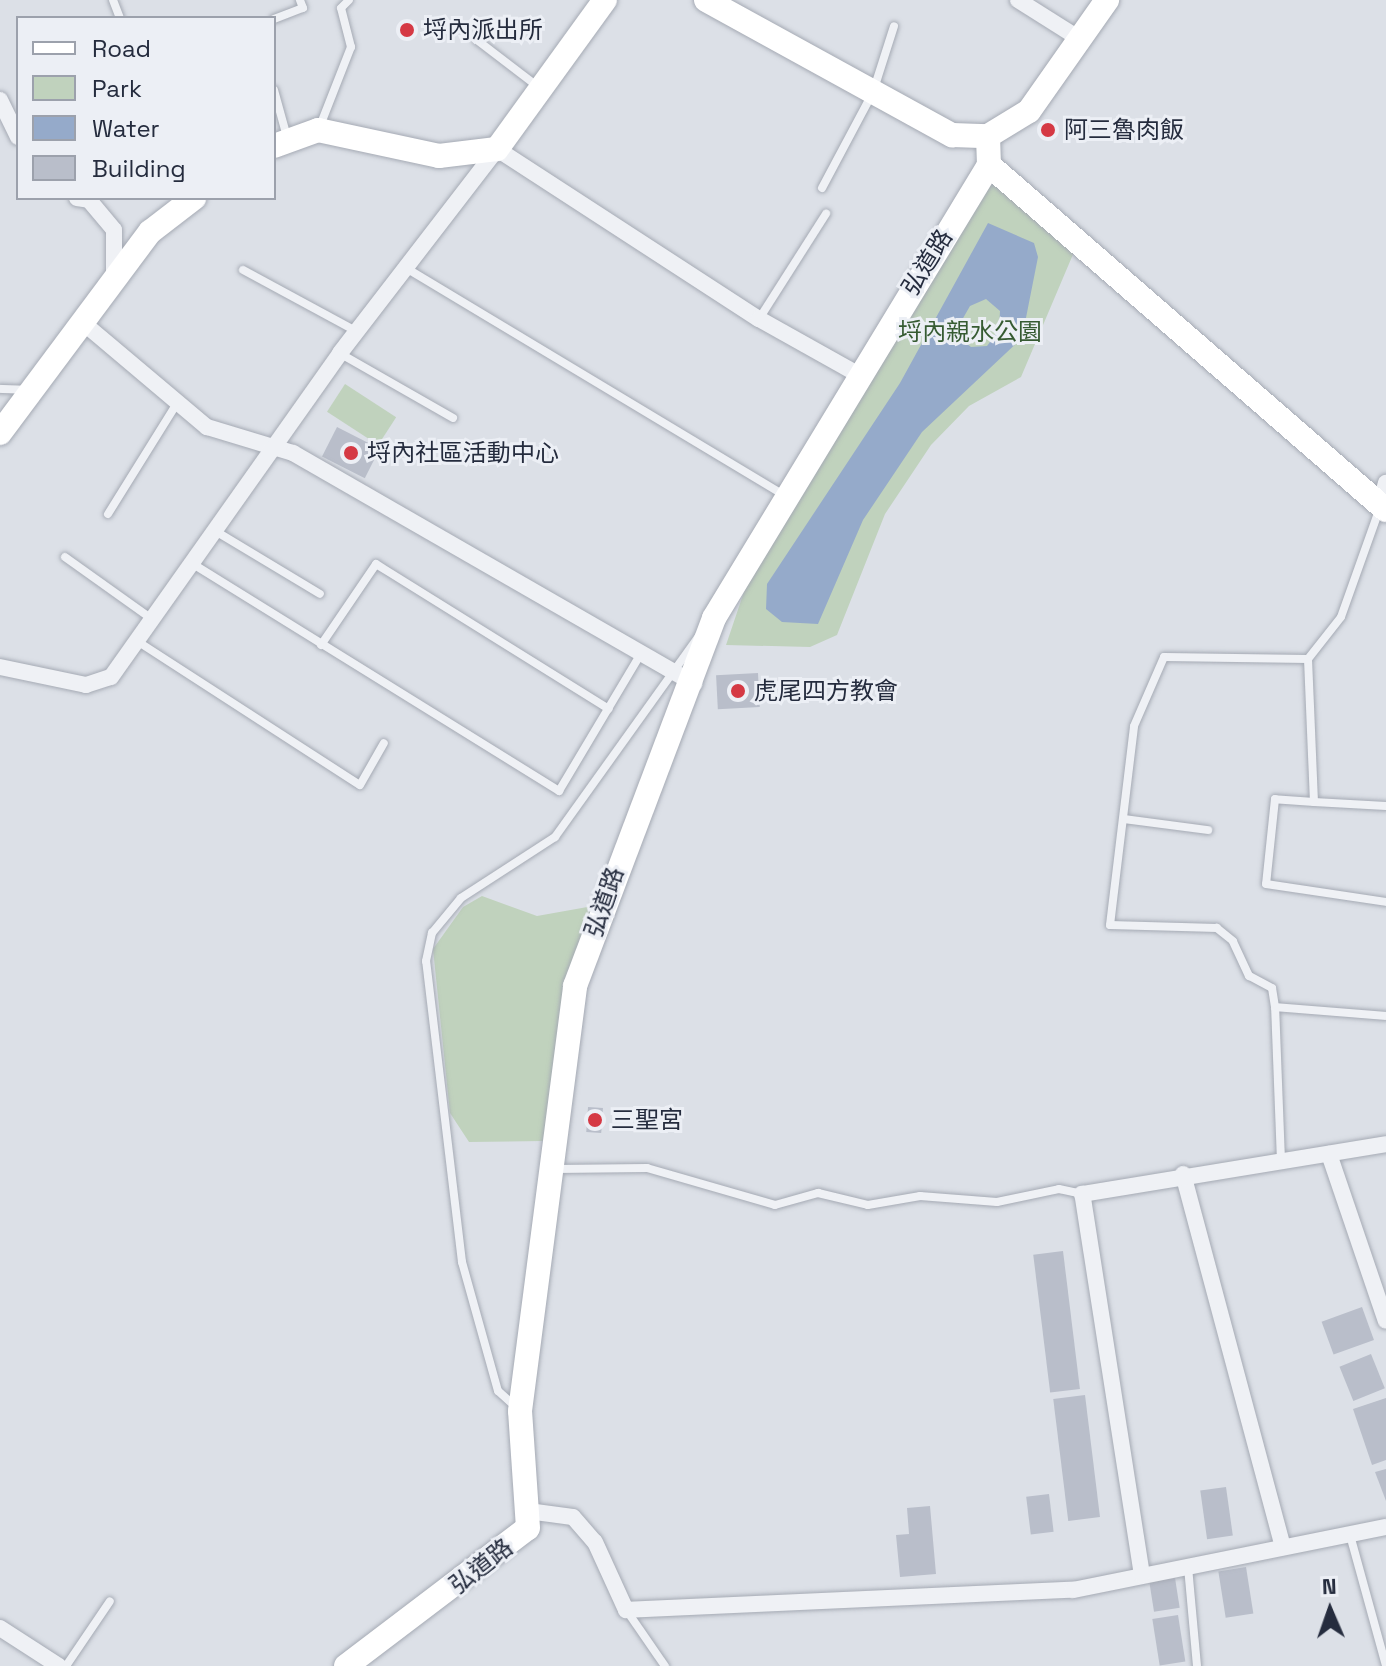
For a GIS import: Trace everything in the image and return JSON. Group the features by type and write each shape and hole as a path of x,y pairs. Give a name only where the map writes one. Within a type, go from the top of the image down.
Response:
{"street":[{"path":"0,667 101,685 217,532 273,446 340,353 497,149 537,86 605,0"},
{"path":"706,0 952,135 988,136 1029,111 1107,0"},
{"path":"1018,0 1080,39"},
{"path":"0,100 16,133"},
{"path":"281,142 318,130 439,156 497,149 759,319 859,375"},
{"path":"988,136 989,165 1384,500"},
{"name":"弘道路","path":"346,1666 498,1555 528,1528 520,1411 549,1169 575,986 612,875 694,684 714,618 989,165"},
{"path":"89,200 114,230 114,276"},
{"path":"0,433 114,276 150,232 191,200"},
{"path":"81,321 207,427 273,446 639,657 694,684"},
{"path":"1142,1575 1082,1194 1183,1174 1386,1144"},
{"path":"1329,1154 1386,1321"},
{"path":"1183,1174 1283,1547"},
{"path":"528,1511 573,1517 595,1542 626,1610 997,1597 1188,1567 1386,1527"},
{"path":"0,1628 59,1666"}],"lane":[{"path":"276,18 303,8 300,0"},
{"path":"318,130 351,47 341,8 349,0"},
{"path":"822,188 873,92 894,26"},
{"path":"477,40 537,86"},
{"path":"276,105 281,142"},
{"path":"759,319 826,214"},
{"path":"405,268 786,497"},
{"path":"243,270 356,332"},
{"path":"340,353 453,418"},
{"path":"0,389 33,390"},
{"path":"108,514 177,403"},
{"path":"1314,802 1308,659 1341,617 1384,500"},
{"path":"217,532 320,594"},
{"path":"65,557 153,619"},
{"path":"193,564 559,791 639,657"},
{"path":"321,645 376,564 609,709"},
{"path":"520,1411 498,1391 462,1262 426,961 447,911 555,837 669,671 714,618"},
{"path":"137,641 360,785 384,743"},
{"path":"1281,1161 1272,988 1249,976 1233,941 1217,928 1110,925 1134,726 1164,657 1308,659"},
{"path":"1386,806 1275,799 1266,884 1386,902"},
{"path":"1124,819 1208,830"},
{"path":"1275,1007 1386,1016"},
{"path":"549,1169 647,1168 775,1205 818,1193 868,1205 920,1196 997,1202 1059,1189 1082,1194"},
{"path":"1350,1535 1386,1666"},
{"path":"1188,1567 1197,1666"},
{"path":"66,1666 110,1601"},
{"path":"626,1610 665,1666"}],"green space":[{"name":"埒內親水公園","path":"989,179 1074,252 1021,377 969,406 931,445 885,514 837,635 810,647 726,645 748,580"},
{"path":"345,384 396,417 378,445 327,412"},
{"path":"482,896 537,916 593,906 543,1141 469,1142 450,1113 433,949 463,907"}],"water":[{"path":"988,223 1034,243 1038,257 1022,338 922,432 863,520 818,624 782,622 766,609 767,584 900,383","holes":["986,299 1000,311 999,330 987,346 971,347 959,338 962,320 970,306"]}],"building":[{"name":"埒內社區活動中心","path":"337,427 380,449 365,478 322,456"},
{"name":"虎尾四方教會","path":"758,673 760,707 718,709 716,675"},
{"name":"三聖宮","path":"588,1107 603,1108 601,1133 586,1132"},
{"path":"1063,1251 1080,1389 1050,1393 1033,1255"},
{"path":"1362,1307 1374,1340 1334,1355 1322,1322"},
{"path":"1371,1354 1385,1388 1353,1401 1339,1367"},
{"path":"1085,1395 1100,1517 1068,1521 1053,1399"},
{"path":"1386,1398 1386,1460 1372,1465 1353,1409"},
{"path":"1386,1469 1386,1501 1375,1472"},
{"path":"1226,1487 1233,1536 1207,1539 1200,1491"},
{"path":"1049,1494 1054,1532 1031,1535 1026,1497"},
{"path":"930,1506 936,1574 900,1577 896,1535 909,1534 907,1508"},
{"path":"1246,1567 1253,1613 1226,1618 1218,1571"},
{"path":"1175,1578 1180,1608 1154,1612 1149,1582"},
{"path":"1178,1615 1185,1661 1160,1665 1152,1619"}],"place":[{"name":"埒內派出所","path":"407,30"},
{"name":"阿三魯肉飯","path":"1048,130"},
{"name":"埒內社區活動中心","path":"351,453"},
{"name":"虎尾四方教會","path":"738,691"},
{"name":"三聖宮","path":"595,1120"}]}
